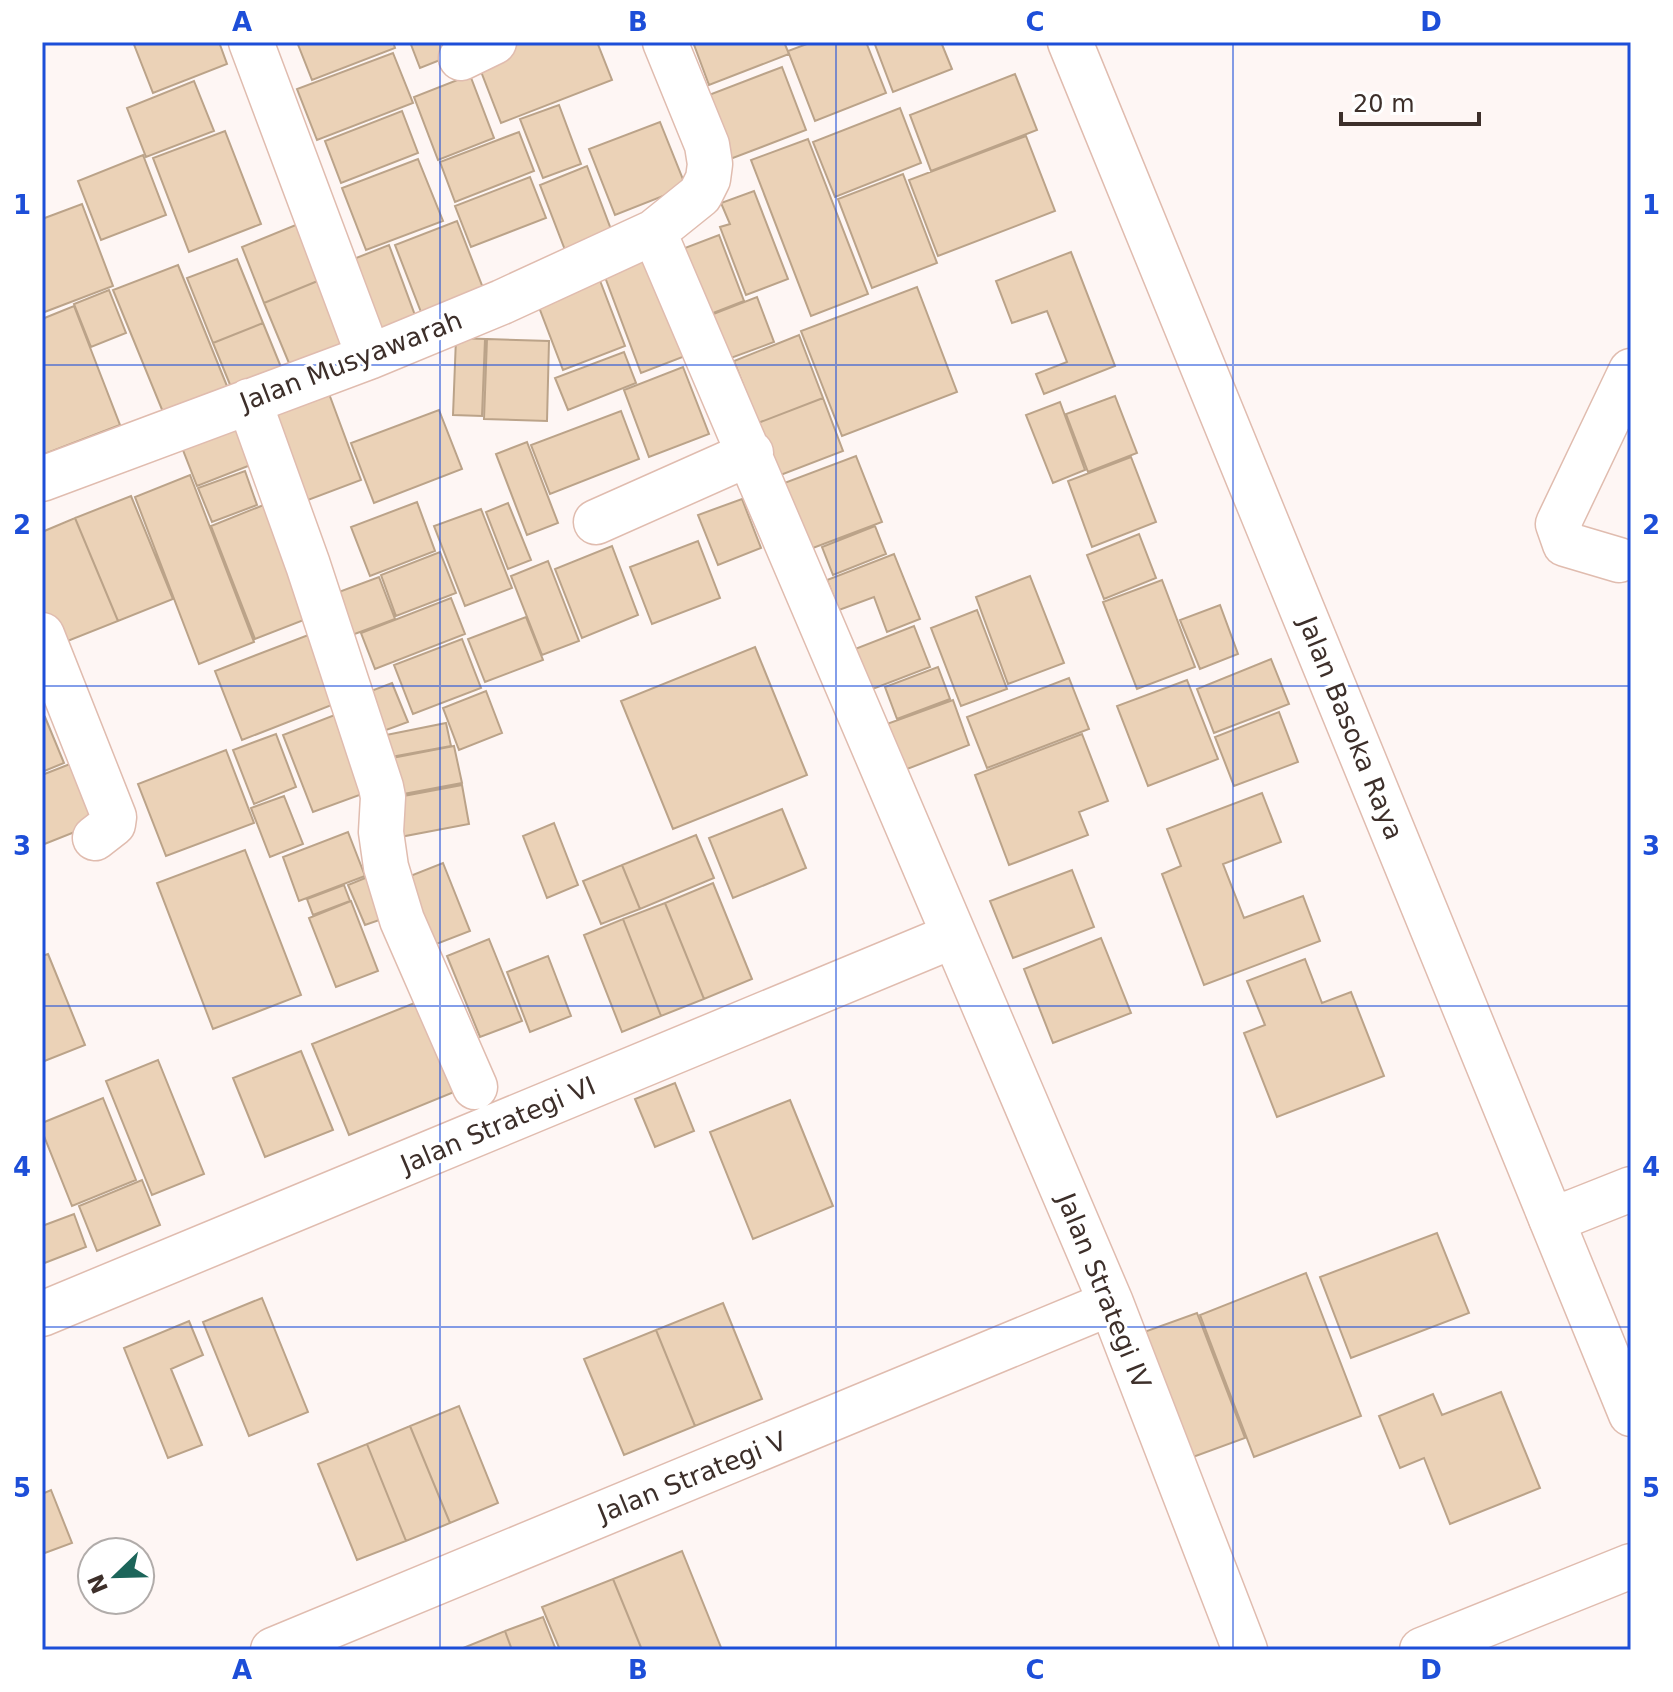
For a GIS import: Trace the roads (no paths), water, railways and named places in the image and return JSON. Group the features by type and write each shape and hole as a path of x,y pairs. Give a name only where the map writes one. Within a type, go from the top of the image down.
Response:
{"street":[{"path":"251,42 369,357"},
{"name":"Jalan Musyawarah","path":"42,479 369,357 502,302 654,232 700,195 708,179 710,164 707,145 665,42"},
{"name":"Jalan Basoka Raya","path":"1070,42 1631,1414"},
{"name":"Jalan Strategi IV","path":"654,232 751,453 1111,1303 1245,1650"},
{"path":"1627,553 1565,544 1558,524 1631,371"},
{"path":"249,401 308,565 381,787 386,867 402,920 475,1087"},
{"path":"596,522 751,453"},
{"path":"42,635 111,807 113,824 95,838"},
{"name":"Jalan Strategi VI","path":"42,1314 953,936"},
{"path":"1551,1218 1631,1189"},
{"name":"Jalan Strategi V","path":"273,1650 1111,1303"},
{"path":"1422,1650 1631,1566"}]}
